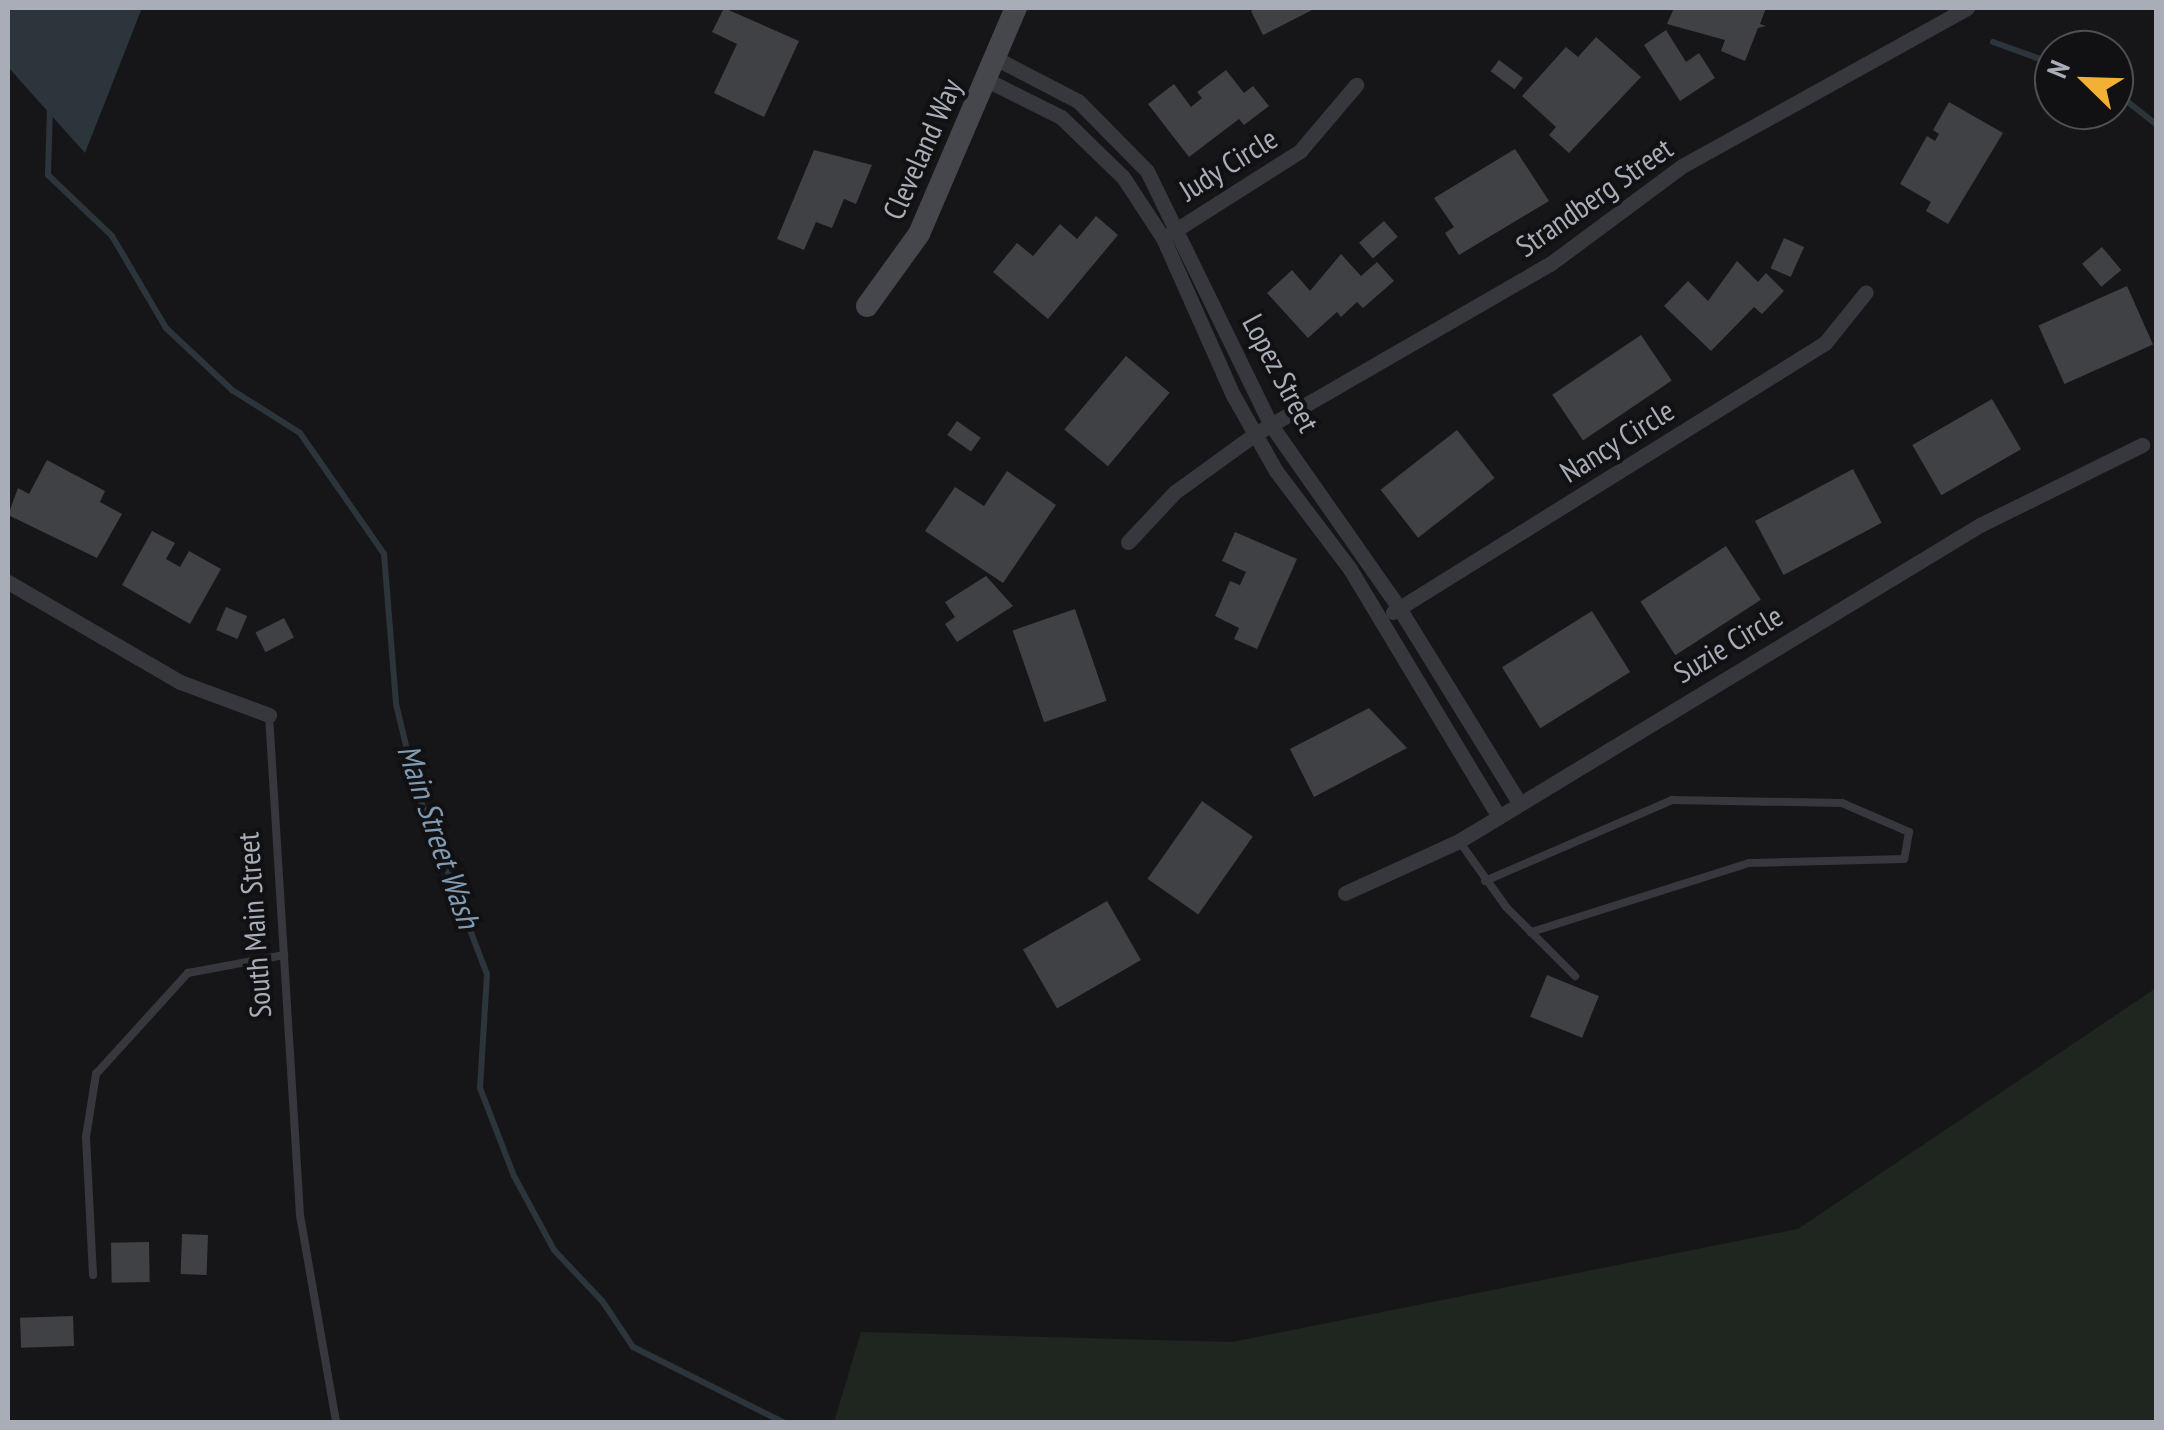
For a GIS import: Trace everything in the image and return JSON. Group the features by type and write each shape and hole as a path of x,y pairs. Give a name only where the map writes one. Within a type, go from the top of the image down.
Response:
{"street":[{"name":"Cleveland Way","path":"867,306 919,234 1016,8"},
{"name":"Strandberg Street","path":"1128,542 1175,492 1255,434 1550,264 1682,166 1967,8"},
{"name":"Lopez Street","path":"990,68 1051,85 1103,122 1147,172 1179,228 1272,425 1399,608 1520,804"},
{"name":"Lopez Street","path":"990,68 1096,144 1163,238 1255,434 1381,619 1499,817"},
{"name":"Judy Circle","path":"1163,238 1300,151 1356,85"},
{"name":"Nancy Circle","path":"1381,619 1825,343 1866,292"},
{"name":"Suzie Circle","path":"1345,893 1459,841 1980,525 2142,445"},
{"name":"South Main Street","path":"8,582 180,682 269,714"}],"lane":[{"name":"South Main Street","path":"269,714 300,1215 336,1422"},
{"path":"1485,881 1672,800 1842,804 1909,832 1904,858 1749,864 1531,932"},
{"path":"1459,841 1485,881 1575,976"},
{"path":"93,1275 86,1137 96,1074 188,973 284,955"}],"shaded area":[{"path":"8,8 142,8 85,153 8,67"},
{"path":"2156,988 2156,1422 834,1422 861,1332 1232,1342 1798,1229"}],"building":[{"path":"724,8 799,41 764,117 714,93 737,44 712,32"},
{"path":"1316,8 1263,35 1251,11"},
{"path":"1674,8 1766,8 1760,24 1766,26 1758,28 1745,61 1721,51 1725,40 1667,24"},
{"path":"1666,30 1686,62 1699,53 1715,78 1680,101 1644,45"},
{"path":"1596,37 1641,77 1569,153 1549,135 1556,127 1522,96 1566,47 1578,57"},
{"path":"1499,60 1523,78 1515,89 1491,71"},
{"path":"1226,70 1244,93 1253,86 1269,106 1244,125 1239,119 1189,157 1148,104 1174,84 1191,107 1202,98 1197,92"},
{"path":"1949,102 2003,133 1948,224 1926,211 1931,202 1900,184 1927,136 1935,141 1939,134 1933,130"},
{"path":"1515,149 1549,201 1459,255 1445,233 1454,227 1434,198"},
{"path":"814,150 872,165 856,204 844,199 832,228 816,222 804,250 777,239"},
{"path":"1096,216 1118,235 1048,319 993,272 1017,243 1033,256 1060,224 1077,239"},
{"path":"1384,221 1398,237 1373,258 1359,243"},
{"path":"1784,238 1804,247 1791,277 1771,268"},
{"path":"2102,247 2121,270 2101,287 2082,264"},
{"path":"1341,254 1361,276 1377,262 1394,281 1363,308 1357,302 1341,317 1337,312 1308,338 1267,293 1292,270 1310,291"},
{"path":"1737,261 1758,282 1766,273 1784,291 1762,314 1754,307 1711,351 1664,306 1688,281 1708,301"},
{"path":"2127,286 2153,344 2064,384 2038,325"},
{"path":"1641,335 1672,381 1583,440 1552,395"},
{"path":"1126,356 1170,393 1108,466 1064,430"},
{"path":"1992,399 2021,449 1941,495 1912,445"},
{"path":"957,421 981,438 971,452 947,435"},
{"path":"1457,430 1495,478 1418,538 1381,490"},
{"path":"47,460 105,491 100,502 122,514 97,558 8,515 18,488 29,494"},
{"path":"1853,469 1882,523 1784,575 1755,521"},
{"path":"1007,471 1056,505 1003,583 925,531 955,487 984,506"},
{"path":"152,531 175,543 166,559 180,567 189,551 221,569 190,624 122,585"},
{"path":"1235,532 1297,559 1257,649 1234,639 1239,628 1215,616 1230,581 1240,585 1246,572 1222,561"},
{"path":"1726,546 1761,600 1675,655 1640,602"},
{"path":"986,576 1013,606 957,642 945,624 955,617 945,602"},
{"path":"226,607 247,616 237,639 216,630"},
{"path":"1075,609 1107,701 1044,722 1013,630"},
{"path":"1592,611 1630,672 1540,728 1502,667"},
{"path":"284,618 294,638 265,652 255,633"},
{"path":"1369,708 1407,748 1314,797 1290,749"},
{"path":"1202,801 1253,837 1198,914 1148,879"},
{"path":"1107,901 1141,960 1057,1008 1023,950"},
{"path":"1547,975 1599,996 1582,1038 1530,1017"},
{"path":"182,1234 208,1235 207,1275 181,1274"},
{"path":"149,1242 150,1282 112,1283 111,1243"},
{"path":"73,1316 74,1346 21,1348 20,1318"}],"waterway":[{"path":"1993,42 2034,57"},
{"name":"Main Street Wash","path":"50,107 48,175 112,236 166,328 232,390 300,433 384,554 396,704 417,791 487,974 480,1088 514,1176 554,1250 603,1302 633,1347 783,1422"},
{"path":"2134,107 2156,124"}]}
